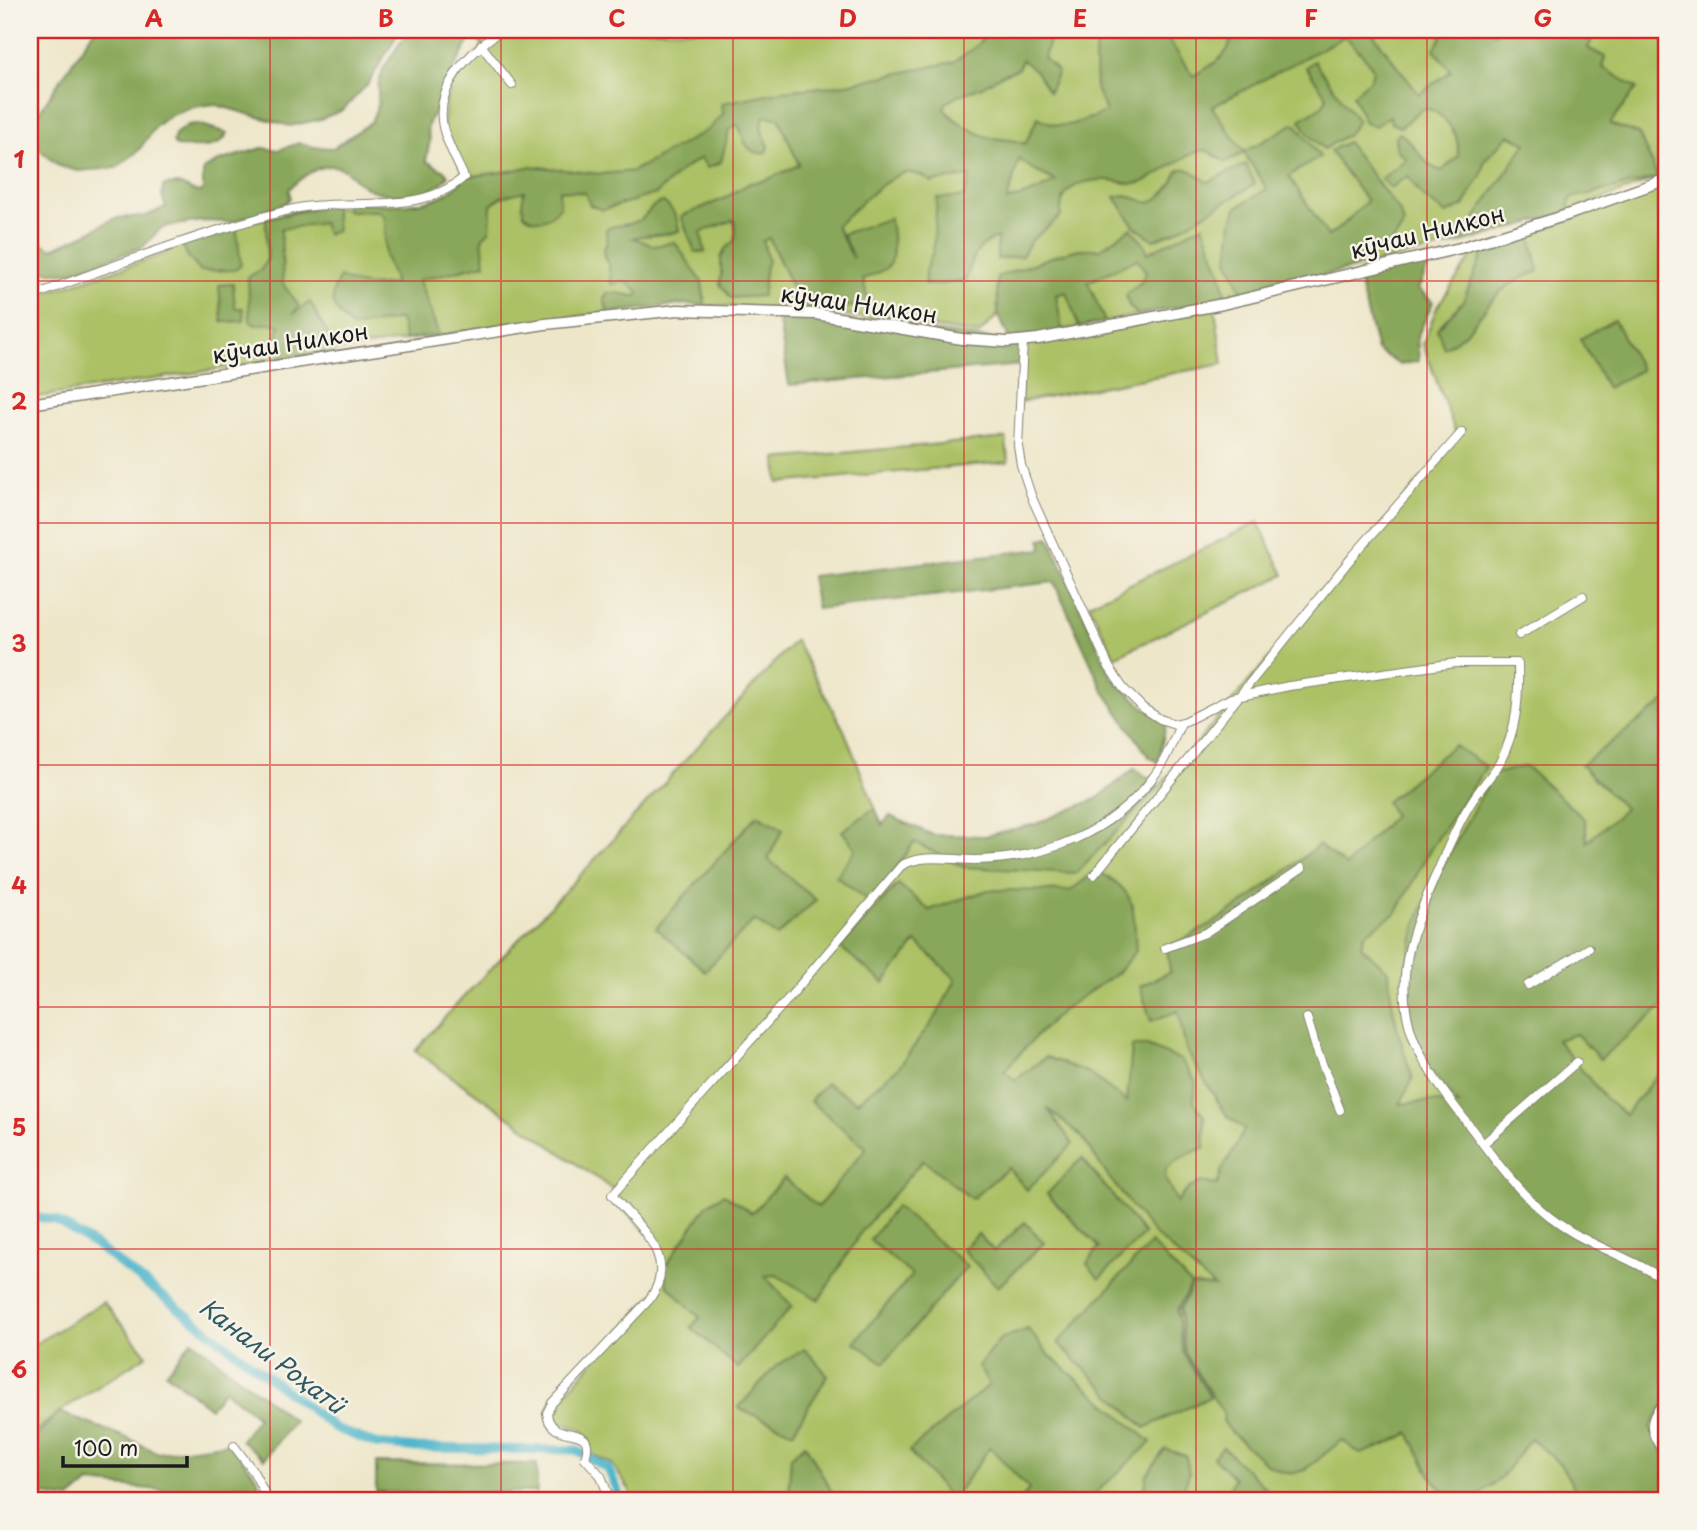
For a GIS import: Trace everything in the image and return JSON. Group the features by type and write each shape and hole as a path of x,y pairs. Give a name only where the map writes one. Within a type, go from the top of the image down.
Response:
{"street":[{"path":"30,296 176,243 272,214 330,204 409,200 452,187 464,177 443,129 444,102 456,72 481,45 501,30"},
{"path":"481,45 512,85"},
{"name":"кӯчаи Нилкон","path":"30,404 545,324 678,310 816,314 962,339 1023,341 1223,304 1460,248 1567,215 1667,179"},
{"path":"1023,341 1018,446 1032,498 1115,678 1151,714 1169,723 1181,723 1226,700 1321,681 1456,663 1518,663 1518,706 1511,737 1499,763 1463,816 1411,933 1404,975 1406,1008 1415,1043 1426,1065 1518,1188 1555,1221 1667,1280 1662,1292 1667,1343"},
{"path":"1094,875 1353,556 1462,432"},
{"path":"1520,635 1583,596"},
{"path":"610,1500 604,1481 585,1458 589,1447 586,1440 581,1436 562,1433 553,1427 547,1417 549,1408 649,1300 662,1275 654,1245 611,1195 788,999 901,866 919,859 978,860 1015,857 1063,845 1117,815 1132,803 1158,770 1181,723"},
{"path":"1165,948 1205,933 1302,867"},
{"path":"1528,985 1589,948"},
{"path":"1307,1018 1340,1110"},
{"path":"1483,1144 1577,1062"},
{"path":"1667,1400 1653,1415 1651,1426 1667,1457"},
{"path":"234,1446 253,1471 268,1500"}],"green space":[{"path":"94,30 400,30 368,84 343,110 321,119 290,126 213,104 194,107 169,116 156,126 138,151 116,168 78,171 59,166 39,149 33,121"},
{"path":"413,30 467,31 468,44 454,68 427,130 430,140 426,161 446,172 448,176 441,184 422,193 388,194 367,188 342,169 325,166 308,174 289,189 290,198 286,203 232,222 202,221 168,226 160,229 143,247 71,272 30,268 30,235 52,249 115,218 146,216 166,207 162,196 163,186 177,184 201,192 203,170 219,161 262,148 279,150 299,143 333,148 371,122 378,104 378,86 383,69 402,40"},
{"path":"472,30 1667,30 1667,175 1567,212 1460,243 1226,298 1010,340 998,315 979,334 818,311 684,304 512,324 30,398 30,298 165,254 181,241 300,209 402,205 436,200 455,189 465,176 443,130 446,101 454,79 483,46"},
{"path":"991,30 1052,30 1044,58 1058,72 1049,92 1035,70 1022,60 1018,69 959,95 946,103 944,109 979,134 1025,144 1038,117 1056,125 1067,125 1106,111 1096,89 1097,30 1162,30 1193,76 1226,52 1230,38 1228,30 1370,30 1419,94 1451,71 1434,49 1442,37 1436,30 1493,30 1495,34 1503,30 1596,30 1588,48 1605,57 1602,67 1637,88 1610,124 1639,134 1658,178 1571,198 1567,212 1462,243 1467,230 1526,143 1509,135 1485,160 1481,175 1464,206 1446,214 1422,196 1408,176 1390,188 1381,179 1406,159 1397,150 1395,138 1400,133 1424,160 1442,171 1458,156 1457,140 1443,118 1432,110 1421,110 1400,127 1391,123 1390,116 1375,126 1365,123 1353,95 1371,79 1373,69 1345,36 1212,107 1244,152 1295,123 1320,157 1289,176 1328,236 1367,201 1330,151 1347,142 1399,211 1404,223 1394,240 1373,254 1362,266 1243,294 1228,259 1232,222 1236,208 1267,189 1244,153 1226,162 1207,151 1201,151 1140,183 1098,180 1081,183 1064,198 1061,216 1031,241 1022,256 997,259 997,237 982,246 975,255 965,281 936,285 925,284 925,271 933,251 937,198 964,197 970,176 932,182 913,173 901,174 876,190 836,226 853,258 842,234 890,218 893,245 889,265 863,279 869,305 807,310 791,285 769,238 763,241 768,261 762,296 731,298 720,284 721,257 735,240 734,220 701,232 705,252 695,252 681,216 723,199 750,183 766,180 799,165 779,118 764,116 761,129 769,146 765,153 750,149 736,125 729,130 721,162 707,168 701,158 682,170 656,194 602,210 590,205 585,193 559,190 560,207 543,220 524,214 524,191 501,197 491,205 490,230 482,238 485,264 419,280 439,335 405,340 400,319 353,328 336,310 333,292 340,277 367,285 395,283 385,256 385,218 378,211 347,211 344,201 393,204 425,202 453,189 465,177 531,166 601,174 633,171 710,128 723,114 722,103 782,91 842,85 953,62 974,48","holes":["1019,159 1035,171 1056,181 1007,201"]},
{"path":"1314,61 1358,121 1348,134 1324,149 1309,135 1300,120 1323,105 1327,97 1306,67"},
{"path":"198,124 227,133 224,139 212,146 176,146 173,143 175,134 188,125"},
{"path":"1246,164 1255,184 1174,232 1154,240 1134,226 1115,197 1126,195 1149,203 1167,191 1181,169 1192,171 1208,182"},
{"path":"1667,186 1667,1500 630,1500 630,1491 612,1464 587,1452 589,1444 585,1433 573,1426 552,1421 548,1413 656,1291 664,1268 656,1242 624,1209 615,1191 415,1051 588,867 795,640 844,730 882,825 1076,873 1159,787 1457,437 1423,344 1437,307 1474,253"},
{"path":"663,202 675,215 679,231 633,238 655,246 675,242 702,282 705,305 684,304 608,313 604,299 607,293 638,296 639,292 626,282 611,284 609,265 603,251 607,242 606,229 636,222 655,205"},
{"path":"334,205 337,231 326,234 322,223 281,229 283,284 299,306 293,314 310,302 337,351 284,359 274,341 280,326 273,323 255,325 250,321 248,277 261,270 267,259 266,218"},
{"path":"236,224 241,265 235,270 200,271 188,257 181,241"},
{"path":"1203,225 1221,273 1226,298 1138,315 1129,306 1126,295 1141,282 1146,272 1137,259 1088,282 1105,322 1079,327 1066,292 1056,295 1062,330 1010,340 998,314 997,277 1079,249 1100,249 1131,228 1148,253"},
{"path":"1530,234 1539,271 1505,288 1467,331 1444,348 1437,329 1463,301 1485,249"},
{"path":"1427,257 1428,267 1418,289 1433,302 1417,337 1419,361 1400,365 1377,350 1357,274"},
{"path":"233,284 235,308 243,308 244,321 222,322 219,285"},
{"path":"1215,308 1223,364 1020,402 1023,343 1064,340"},
{"path":"778,315 842,320 1023,343 1021,365 789,385"},
{"path":"1614,320 1641,370 1607,388 1580,339"},
{"path":"1006,438 1008,462 778,483 776,459"},
{"path":"1258,522 1284,575 1115,657 1089,604"},
{"path":"1049,537 1112,678 1144,707 1167,720 1158,762 1149,757 1103,690 1054,582 817,609 811,576 1042,549 1041,539"},
{"path":"1667,700 1667,1003 1600,1059 1576,1034 1557,1040 1605,1098 1625,1115 1667,1063 1667,1310 1663,1313 1667,1341 1667,1402 1650,1428 1667,1456 1667,1500 1581,1500 1561,1465 1531,1438 1500,1479 1471,1500 1450,1498 1432,1478 1409,1433 1360,1454 1342,1440 1300,1472 1280,1471 1268,1465 1226,1426 1224,1415 1185,1353 1180,1310 1192,1285 1214,1287 1152,1232 1107,1175 1082,1137 1047,1108 1073,1144 1027,1190 1008,1168 972,1199 923,1160 863,1229 819,1300 776,1275 765,1276 792,1306 738,1368 691,1327 700,1318 667,1285 664,1268 707,1205 724,1194 752,1213 784,1178 818,1207 866,1148 810,1101 826,1083 857,1102 898,1068 937,1015 956,979 916,942 884,983 840,947 898,884 929,910 988,890 1070,891 1096,871 1120,886 1131,903 1136,951 1117,973 1064,1009 1004,1071 1015,1080 1046,1057 1089,1073 1127,1102 1132,1046 1147,1046 1181,1060 1196,1082 1194,1102 1204,1116 1205,1147 1166,1168 1165,1178 1177,1202 1188,1189 1201,1182 1217,1185 1222,1170 1245,1129 1227,1116 1186,1050 1178,1011 1151,1021 1140,986 1170,972 1167,947 1227,914 1319,845 1346,866 1394,815 1386,802 1454,745 1486,767 1428,853 1397,912 1365,934 1361,946 1389,972 1400,1040 1413,1079 1400,1104 1430,1101 1458,1105 1426,1063 1410,1026 1405,976 1416,924 1434,882 1493,774 1526,766 1585,820 1587,842 1625,809 1581,765"},
{"path":"1135,768 1159,787 1076,873 963,867 914,842 872,904 836,876 856,849 842,831 875,808 882,825 890,816 933,835 985,836 1036,824 1098,798"},
{"path":"757,815 783,829 768,859 816,900 777,936 754,920 705,971 656,928"},
{"path":"1082,1158 1144,1234 1099,1279 1087,1263 1099,1247 1047,1194"},
{"path":"896,1206 967,1266 884,1363 854,1342 912,1275 870,1240"},
{"path":"1025,1222 1044,1243 998,1287 962,1249 978,1234 994,1251"},
{"path":"1151,1243 1191,1285 1177,1310 1183,1353 1210,1397 1145,1428 1058,1343"},
{"path":"103,1302 147,1355 59,1412 30,1436 30,1347"},
{"path":"1028,1329 1050,1356 1151,1442 1088,1500 1021,1500 1029,1489 990,1447 952,1500 909,1451 989,1385 978,1366 1000,1339"},
{"path":"192,1340 294,1421 264,1459 241,1440 258,1417 224,1390 210,1408 166,1373"},
{"path":"805,1349 828,1375 793,1432 738,1408 776,1366"},
{"path":"59,1412 158,1453 229,1443 258,1479 260,1500 89,1483 70,1499 30,1493 30,1442"},
{"path":"805,1444 833,1494 828,1500 792,1500 789,1484 791,1457"},
{"path":"1223,1447 1278,1500 1225,1500 1234,1478 1213,1457"},
{"path":"1165,1449 1186,1456 1189,1474 1182,1500 1143,1500 1147,1475"},
{"path":"376,1463 537,1464 537,1492 376,1492"}],"waterway":[{"name":"Канали Роҳатӣ","path":"30,1216 55,1220 98,1247 335,1428 376,1444 418,1448 576,1450 608,1469 620,1500"}]}
